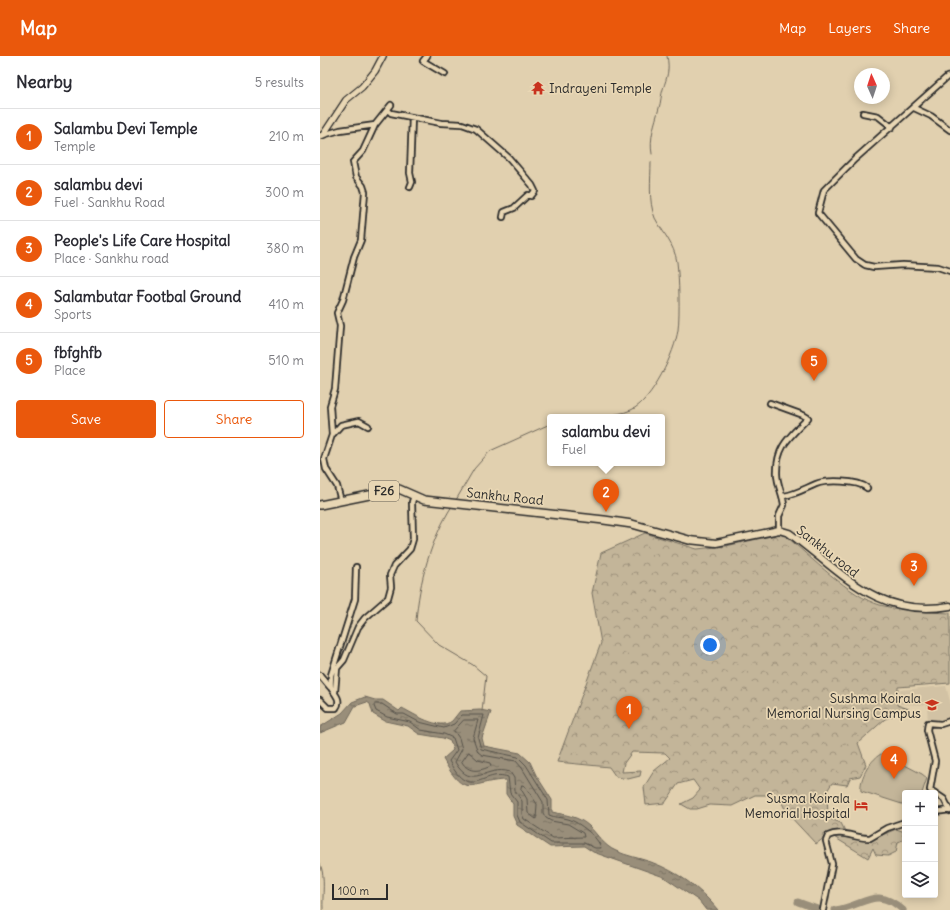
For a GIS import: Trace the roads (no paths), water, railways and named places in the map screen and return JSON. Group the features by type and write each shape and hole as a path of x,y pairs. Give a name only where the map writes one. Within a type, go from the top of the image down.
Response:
{"main road":[{"name":"Sankhu Road","path":"320,505 399,489 424,500 566,514 620,522 689,540"},
{"name":"Sankhu road","path":"689,540 716,543 779,530 789,533 854,585 873,597 916,608 930,609 950,606"}],"street":[{"path":"321,135 346,100 362,87 375,71 383,56"},
{"path":"427,56 423,62 445,74"},
{"path":"950,76 947,77 892,128 854,159 824,190 818,212 853,256 865,265 874,268 903,265 938,267 950,271"},
{"path":"332,435 330,406 335,389 340,326 337,313 344,300 354,257 361,240 365,192 363,186 356,177 352,166 353,162 363,151 375,125 391,105"},
{"path":"914,108 931,116 950,130"},
{"path":"388,110 391,113 441,123 462,124 476,129 509,158 532,185 535,191 531,196 528,195 514,208 504,212 503,217"},
{"path":"863,113 878,116 892,128"},
{"path":"410,186 412,182 410,174 412,117"},
{"path":"321,135 340,130 375,125"},
{"path":"770,403 808,418 790,435 780,448 777,475 784,496 784,505 779,516 779,530"},
{"path":"341,501 337,486 324,463 325,455 332,435 341,425 359,421 368,426"},
{"path":"784,496 797,494 821,483 855,483 867,488"},
{"path":"335,692 337,668 344,660 358,627 365,618 388,598 391,587 390,575 394,566 410,549 413,539 412,502 414,496"},
{"path":"330,686 332,666 340,651 355,599 356,567"},
{"path":"320,675 335,692 338,701 336,708 328,708 320,700"},
{"path":"930,790 935,761 927,730 928,723 941,724 950,721"},
{"path":"938,795 944,799 950,810 938,812"},
{"path":"823,910 832,864 826,841 828,836 843,834 870,838 887,828 902,823"}],"water":[{"path":"365,697 375,700 383,700 399,711 402,708 434,723 440,724 447,724 452,721 460,711 480,710 491,712 482,738 484,746 520,753 530,762 536,775 552,800 552,812 571,816 585,823 612,849 661,866 679,876 696,888 718,910 706,910 699,901 664,877 593,852 584,846 550,847 517,825 513,816 513,804 506,794 506,780 470,786 464,784 457,780 443,759 453,750 450,741 443,738 419,734 408,726 385,721 373,714 370,704 367,702 355,706 346,722 320,733 320,727 342,713 352,702"}],"waterway":[{"path":"652,154 651,142 653,131 660,106 662,91 668,73 667,56"},
{"path":"617,414 631,410 647,397 667,363 678,330 679,296 677,262 671,244 655,218 651,204 651,162"},
{"path":"456,500 474,469 490,451 547,425"},
{"path":"452,506 438,532 427,561 420,591 416,621 439,645 473,665 486,676 482,711"},
{"path":"320,864 323,875 323,910"},
{"path":"835,910 877,898 885,899 903,910"},
{"path":"798,902 820,910"}],"place":[{"name":"Indrayeni Temple","path":"538,88"},
{"name":"fbfghfb","path":"814,381"},
{"name":"salambu devi","path":"606,512"},
{"name":"People's Life Care Hospital","path":"914,586"},
{"name":"Sushma Koirala Memorial Nursing Campus","path":"932,705"},
{"name":"Salambu Devi Temple","path":"629,729"},
{"name":"Salambutar Footbal Ground","path":"894,779"},
{"name":"Susma Koirala Memorial Hospital","path":"861,805"}]}
